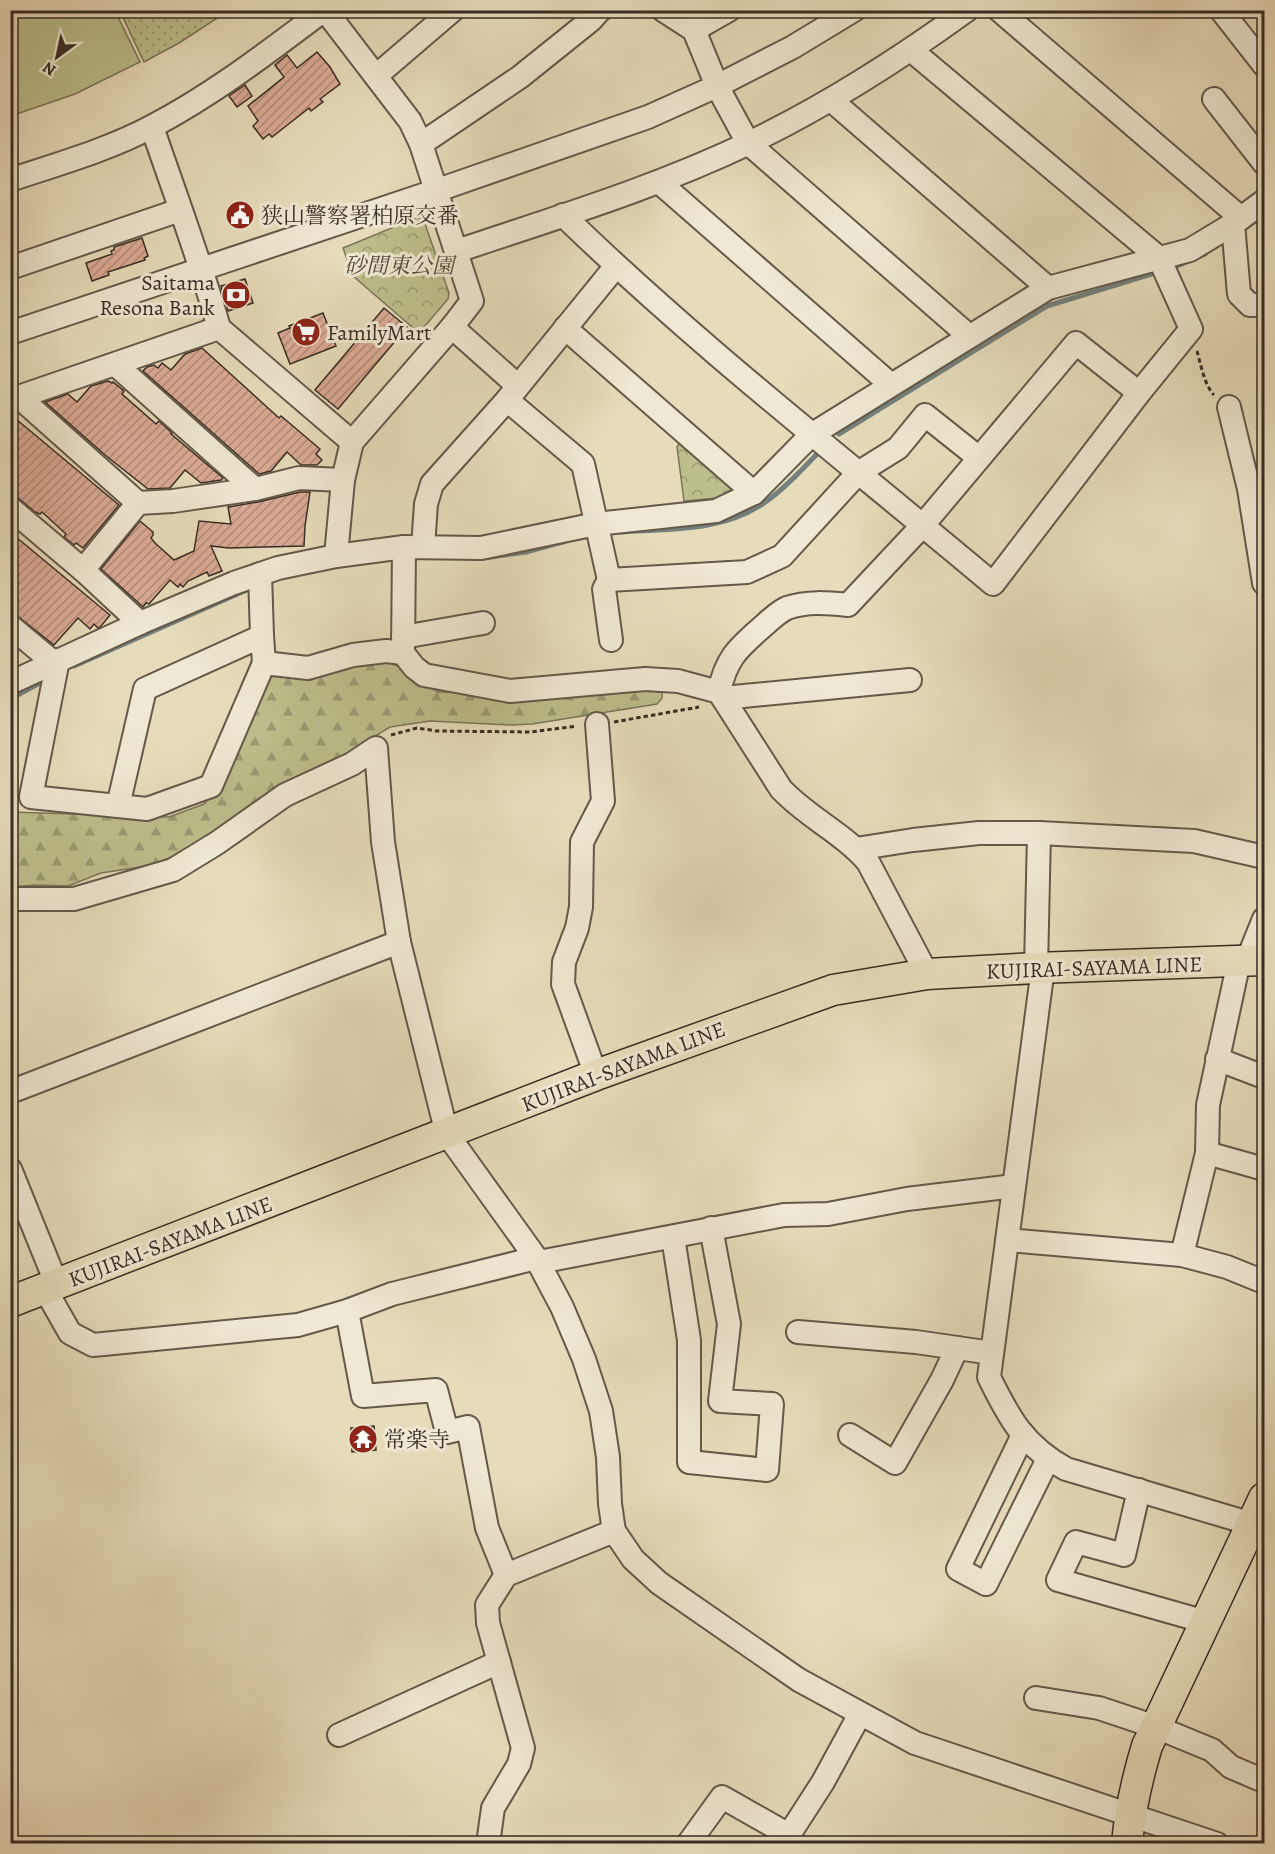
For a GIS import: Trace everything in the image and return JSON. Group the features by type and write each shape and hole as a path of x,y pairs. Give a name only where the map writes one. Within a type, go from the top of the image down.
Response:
{"main road":[{"name":"KUJIRAI-SAYAMA LINE","path":"10,1302 596,1075 832,990 927,974 1250,961"},
{"path":"1127,1844 1137,1778 1156,1727 1258,1511"}],"street":[{"path":"10,180 83,156 152,126 219,88 324,10 410,121 421,144 472,301 352,442 343,480 336,556"},
{"path":"376,76 453,10"},
{"path":"421,144 520,78 600,10"},
{"path":"663,10 694,30 717,86 748,143 969,336"},
{"path":"694,30 729,10"},
{"path":"10,333 203,270 619,127 717,86 794,46 854,10"},
{"path":"457,251 659,182 748,143 831,100 911,50 967,10"},
{"path":"999,10 1237,221"},
{"path":"1221,10 1264,65"},
{"path":"563,216 616,266 811,435 993,584 1139,393 1191,329 1159,258 911,50"},
{"path":"1214,99 1264,163"},
{"path":"831,100 1048,288"},
{"path":"152,126 203,270 219,328 352,442"},
{"path":"659,182 890,384"},
{"path":"10,683 140,623 278,568 336,556 414,547 481,548 596,524 716,511 753,493 811,435 1048,288 1190,250 1264,201"},
{"path":"10,268 180,210"},
{"path":"1237,221 1236,257 1239,294 1250,305 1264,305"},
{"path":"616,266 513,393 432,484 414,547 403,645 414,667 424,675 510,691 645,679 678,681 721,695 910,680"},
{"path":"452,327 583,464 609,580 603,589 611,640"},
{"path":"15,399 219,328"},
{"path":"565,328 753,493"},
{"path":"927,974 867,862 856,849 793,802 781,789 721,695 723,674 736,650 767,622 787,609 819,602 848,605 923,525 1076,343 1139,393"},
{"path":"116,365 255,489"},
{"path":"15,399 138,503 173,501 255,489 299,478 343,480"},
{"path":"1229,407 1249,489 1264,583"},
{"path":"609,580 747,572 782,556 858,473 898,448 925,415 979,458"},
{"path":"83,570 138,503"},
{"path":"10,508 83,570 140,623"},
{"path":"56,661 31,797 147,809 211,786 264,663 260,574"},
{"path":"264,663 308,668 353,655 386,651 483,623"},
{"path":"10,626 56,661"},
{"path":"118,806 145,689 262,636"},
{"path":"596,1075 563,984 562,972 577,928 581,907 582,842 603,801 597,724"},
{"path":"10,899 74,899 173,870 226,837 285,795 352,764 376,748 384,842 399,942 447,1134 537,1260 562,1307 584,1359 601,1411 608,1457 610,1504 614,1531 633,1559 659,1583 799,1680 915,1743 1216,1844"},
{"path":"856,849 979,833 1039,833 1194,841 1264,857"},
{"path":"1039,833 1040,968 989,1377 1010,1419 1023,1435 1047,1459 1066,1469 1139,1490 1258,1511"},
{"path":"1182,1255 1207,1153 1207,1113 1217,1059 1264,919"},
{"path":"10,1092 399,942"},
{"path":"1217,1059 1264,1077"},
{"path":"1207,1153 1264,1169"},
{"path":"10,1169 51,1287 70,1332 93,1344 298,1325 347,1311 392,1294 537,1260 784,1215 828,1214 907,1199 1014,1186"},
{"path":"673,1237 689,1340 689,1462 767,1470 772,1404 720,1401 729,1324 711,1228"},
{"path":"1007,1240 1182,1255 1227,1267 1264,1282"},
{"path":"347,1311 363,1396 436,1390 447,1432 468,1427 487,1528 506,1575"},
{"path":"798,1332 916,1342 992,1353"},
{"path":"850,1435 895,1463 942,1380 957,1348"},
{"path":"1023,1435 958,1569 986,1584 1047,1459"},
{"path":"1139,1490 1124,1555 1076,1542 1058,1580 1206,1622"},
{"path":"488,1844 493,1808 519,1764 524,1748 488,1623 487,1605 506,1575 614,1531"},
{"path":"339,1735 499,1662"},
{"path":"1035,1698 1100,1708 1156,1727 1212,1750 1231,1767 1264,1781"},
{"path":"688,1844 722,1797 786,1839 823,1782 860,1714"}],"path":[{"path":"1191,329 1203,374 1211,392 1229,407"},
{"path":"376,748 392,735 417,728 437,731 531,732 597,724 704,706 721,695"}],"green space":[{"path":"10,11 115,11 140,62 75,94 11,116"},
{"path":"120,11 228,11 179,43 144,62"},
{"name":"砂間東公園","path":"416,218 423,218 449,293 448,299 419,333 353,276 343,248"},
{"path":"682,439 734,484 728,494 719,498 684,501 677,447"},
{"path":"388,662 405,669 438,692 466,692 496,701 647,690 662,690 662,698 657,704 532,724 430,721 390,727 194,847 154,865 101,873 68,886 11,887 11,812 169,817 204,804 215,792 269,674 312,679 345,667"}],"building":[{"path":"317,52 330,67 340,84 320,99 323,102 311,111 309,108 272,137 269,134 263,139 253,126 258,121 248,106 284,77 275,65 287,55 297,68"},
{"path":"245,85 252,96 237,107 229,96"},
{"path":"142,238 148,256 144,258 145,260 108,272 109,275 92,281 86,263 112,254 114,247"},
{"name":"Saitama Resona Bank","path":"245,279 253,303 228,311 221,286"},
{"path":"384,308 407,327 338,409 315,390"},
{"path":"323,313 336,346 290,364 278,333 290,328 289,326"},
{"path":"202,348 279,418 281,416 320,449 316,454 322,460 317,465 301,465 287,452 271,471 259,474 143,371 154,365 158,368 162,363 171,370 185,354"},
{"path":"108,381 113,382 124,391 122,394 156,424 159,421 223,478 201,483 185,470 170,488 148,489 45,402 68,394 77,402 91,386"},
{"path":"10,414 119,505 83,548 76,543 74,545 64,537 66,534 42,512 40,514 35,512 10,491"},
{"path":"310,492 304,546 229,548 211,546 222,571 209,576 207,572 188,581 183,587 180,584 178,587 170,580 149,604 146,603 143,607 101,569 140,521 153,532 151,538 155,543 174,560 194,551 199,521 231,524 228,507"},
{"path":"10,532 110,615 101,626 98,628 94,624 90,629 78,618 54,645 10,610"},
{"name":"常楽寺","path":"374,1426 376,1450 352,1452 351,1428"}],"waterway":[{"path":"1251,224 1264,215"},
{"path":"1170,269 1205,254"},
{"path":"839,434 1047,306 1158,272"},
{"path":"621,532 695,527 731,519 764,503 794,478 821,450"},
{"path":"484,558 526,552 566,541"},
{"path":"74,666 249,589"},
{"path":"10,699 49,678"}],"place":[{"name":"狭山警察署柏原交番","path":"240,215"},
{"name":"Saitama Resona Bank","path":"236,295"},
{"name":"FamilyMart","path":"306,332"},
{"name":"常楽寺","path":"363,1439"}]}
